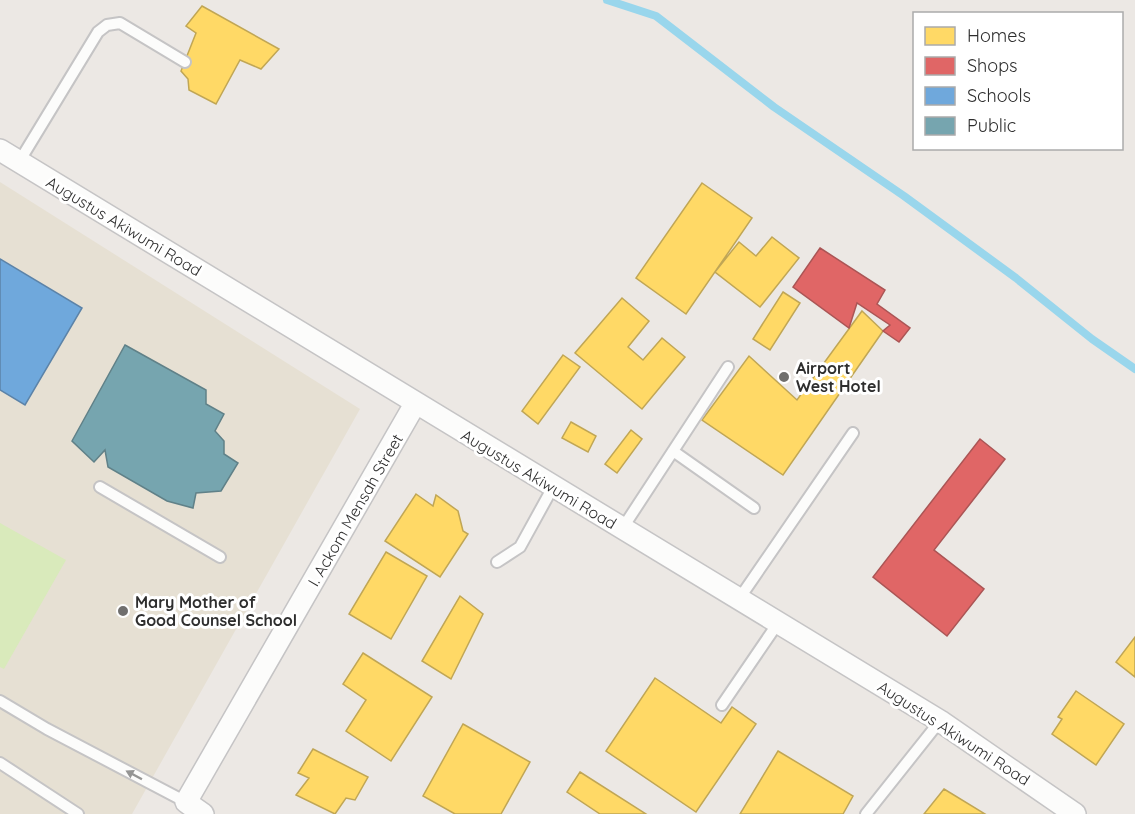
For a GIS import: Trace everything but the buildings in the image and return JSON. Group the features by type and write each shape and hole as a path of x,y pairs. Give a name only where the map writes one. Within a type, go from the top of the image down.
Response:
{"street":[{"name":"Augustus Akiwumi Road","path":"0,150 940,721 1075,814"},
{"name":"I. Ackom Mensah Street","path":"194,808 415,404"}],"lane":[{"path":"19,162 98,32 107,25 120,23 184,62"},
{"path":"622,528 728,367"},
{"path":"739,599 853,433"},
{"path":"673,451 754,508"},
{"path":"100,487 220,557"},
{"path":"497,562 520,547 553,488"},
{"path":"722,705 778,623"},
{"path":"0,701 47,729 194,808"},
{"path":"866,814 940,721"},
{"path":"0,763 78,814"}],"shaded area":[{"name":"Mary Mother of Good Counsel School","path":"0,182 360,409 132,814 0,814"}],"green space":[{"path":"0,523 66,560 4,669 0,667"}],"waterway":[{"path":"607,0 656,16 774,107 904,196 1135,369"}],"place":[{"name":"Airport West Hotel","path":"784,377"},
{"name":"Mary Mother of Good Counsel School","path":"123,611"}]}
